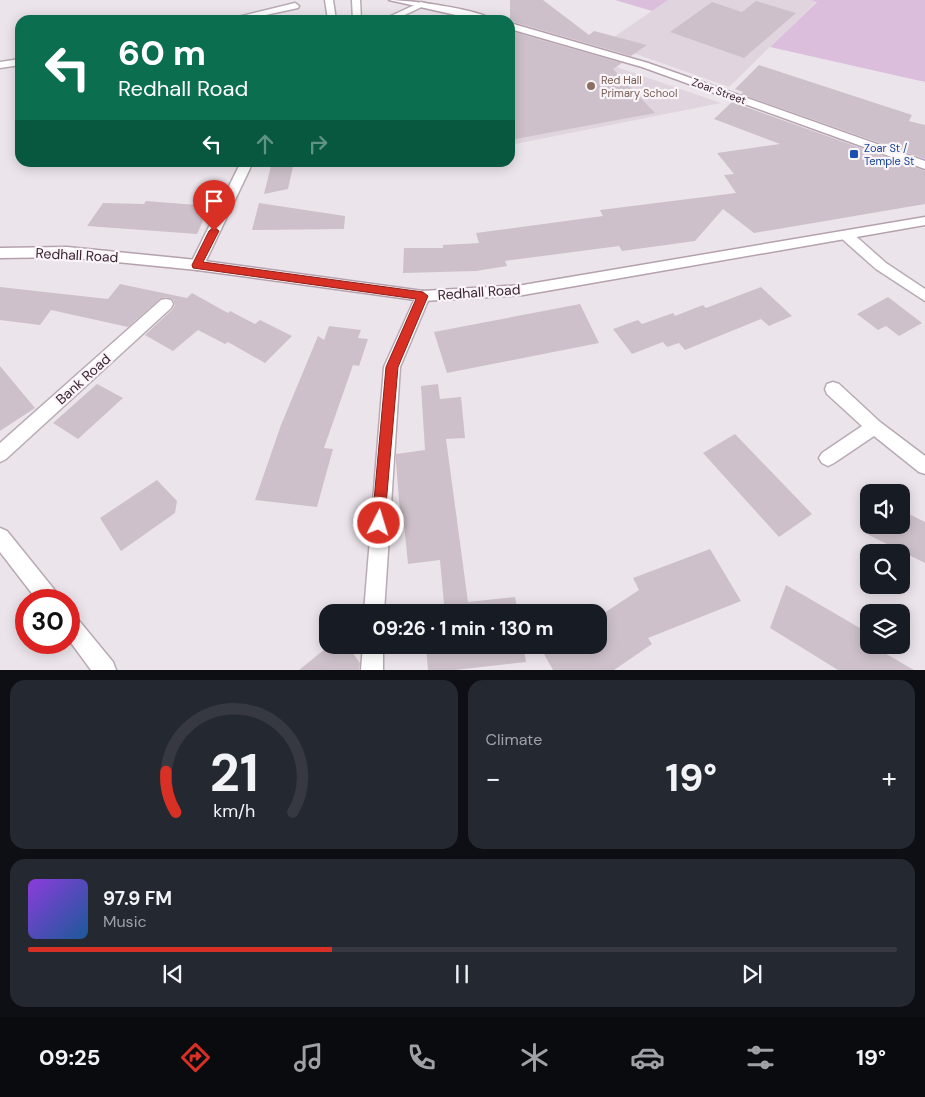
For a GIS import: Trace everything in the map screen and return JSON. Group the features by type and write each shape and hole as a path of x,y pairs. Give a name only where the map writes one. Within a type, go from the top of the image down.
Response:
{"street":[{"path":"393,0 424,4 469,15"},
{"path":"398,15 424,4"},
{"path":"253,15 295,6"},
{"name":"Zoar Street","path":"515,27 645,65 925,165"},
{"path":"0,65 15,63"},
{"path":"197,265 245,167"},
{"name":"Redhall Road","path":"0,253 67,252 197,265 423,296 523,290 925,221"},
{"path":"846,235 881,266 925,296"},
{"path":"374,604 392,367 423,296"},
{"name":"Bank Road","path":"0,454 166,304"},
{"path":"833,390 874,427 925,466"},
{"path":"828,458 874,427"},
{"path":"0,537 41,589"},
{"path":"80,638 105,670"},
{"path":"372,670 373,654"}],"lane":[{"path":"329,0 331,15"},
{"path":"356,0 357,15"}],"shaded area":[{"path":"615,0 668,0 652,11"},
{"name":"Red Hall Primary School","path":"668,0 817,1 729,87 605,43"},
{"path":"810,0 925,0 925,82 770,47 817,2"},
{"name":"Red Hall Primary School","path":"547,43 721,103 515,144 515,66"}],"building":[{"path":"510,0 543,0 589,35 594,31 647,45 631,56 515,22 515,15 510,15"},
{"path":"756,1 796,13 744,58 670,32 712,2 742,12"},
{"name":"Red Hall Primary School","path":"515,32 622,63 613,69 655,113 515,139"},
{"path":"759,65 912,115 909,121 925,125 925,159 741,94 743,92 735,89"},
{"path":"732,102 925,171 925,204 754,233 723,209 695,241 622,251 619,246 505,261 507,266 476,271 403,273 404,248 443,248 443,245 479,243 476,233 603,216 600,210 736,193 724,175 734,174 717,153 780,144 714,119"},
{"path":"271,167 293,167 288,189 264,194"},
{"path":"146,201 210,206 197,234 87,226 103,203 144,204"},
{"path":"259,203 345,216 344,229 252,230"},
{"path":"120,284 187,298 192,293 228,313 230,311 255,324 260,320 292,336 265,363 228,342 225,344 198,330 173,351 145,335 173,309 175,305 173,299 166,297 160,299 128,327 51,310 40,325 0,320 0,287 108,299"},
{"path":"761,287 792,316 769,326 761,319 685,350 679,343 667,347 663,342 632,354 613,329 638,320 642,324 673,313 675,316 703,305 706,308"},
{"path":"888,297 922,323 899,336 886,326 878,330 857,314"},
{"path":"580,304 599,343 447,373 434,332"},
{"path":"329,326 361,330 358,338 368,339 359,366 353,365 324,448 333,449 317,507 255,500 281,425 318,336 324,340"},
{"path":"0,366 35,408 0,431"},
{"path":"97,384 123,398 78,439 53,423"},
{"path":"438,384 440,399 461,397 465,438 446,439 468,602 515,597 516,604 444,604 440,560 408,564 404,524 401,525 396,454 425,450 421,386"},
{"path":"735,434 812,514 779,537 703,453"},
{"path":"157,480 177,501 175,513 121,551 100,518"},
{"path":"910,514 925,522 925,563 910,556 910,544 887,544 867,534 910,534"},
{"path":"710,549 741,601 648,638 652,644 614,670 553,670 544,654 607,654 607,611 639,590 633,578"},
{"path":"786,585 860,628 860,654 886,654 914,670 838,670 770,628"},
{"path":"319,654 354,654 360,663 359,670 299,670"},
{"path":"427,654 525,654 526,662 455,670 428,670"}],"place":[{"name":"Red Hall Primary School","path":"591,86"},
{"name":"Zoar St / Temple St","path":"854,154"}],"route":[{"path":"214,231 197,265 423,296 392,367 379,523"}]}
